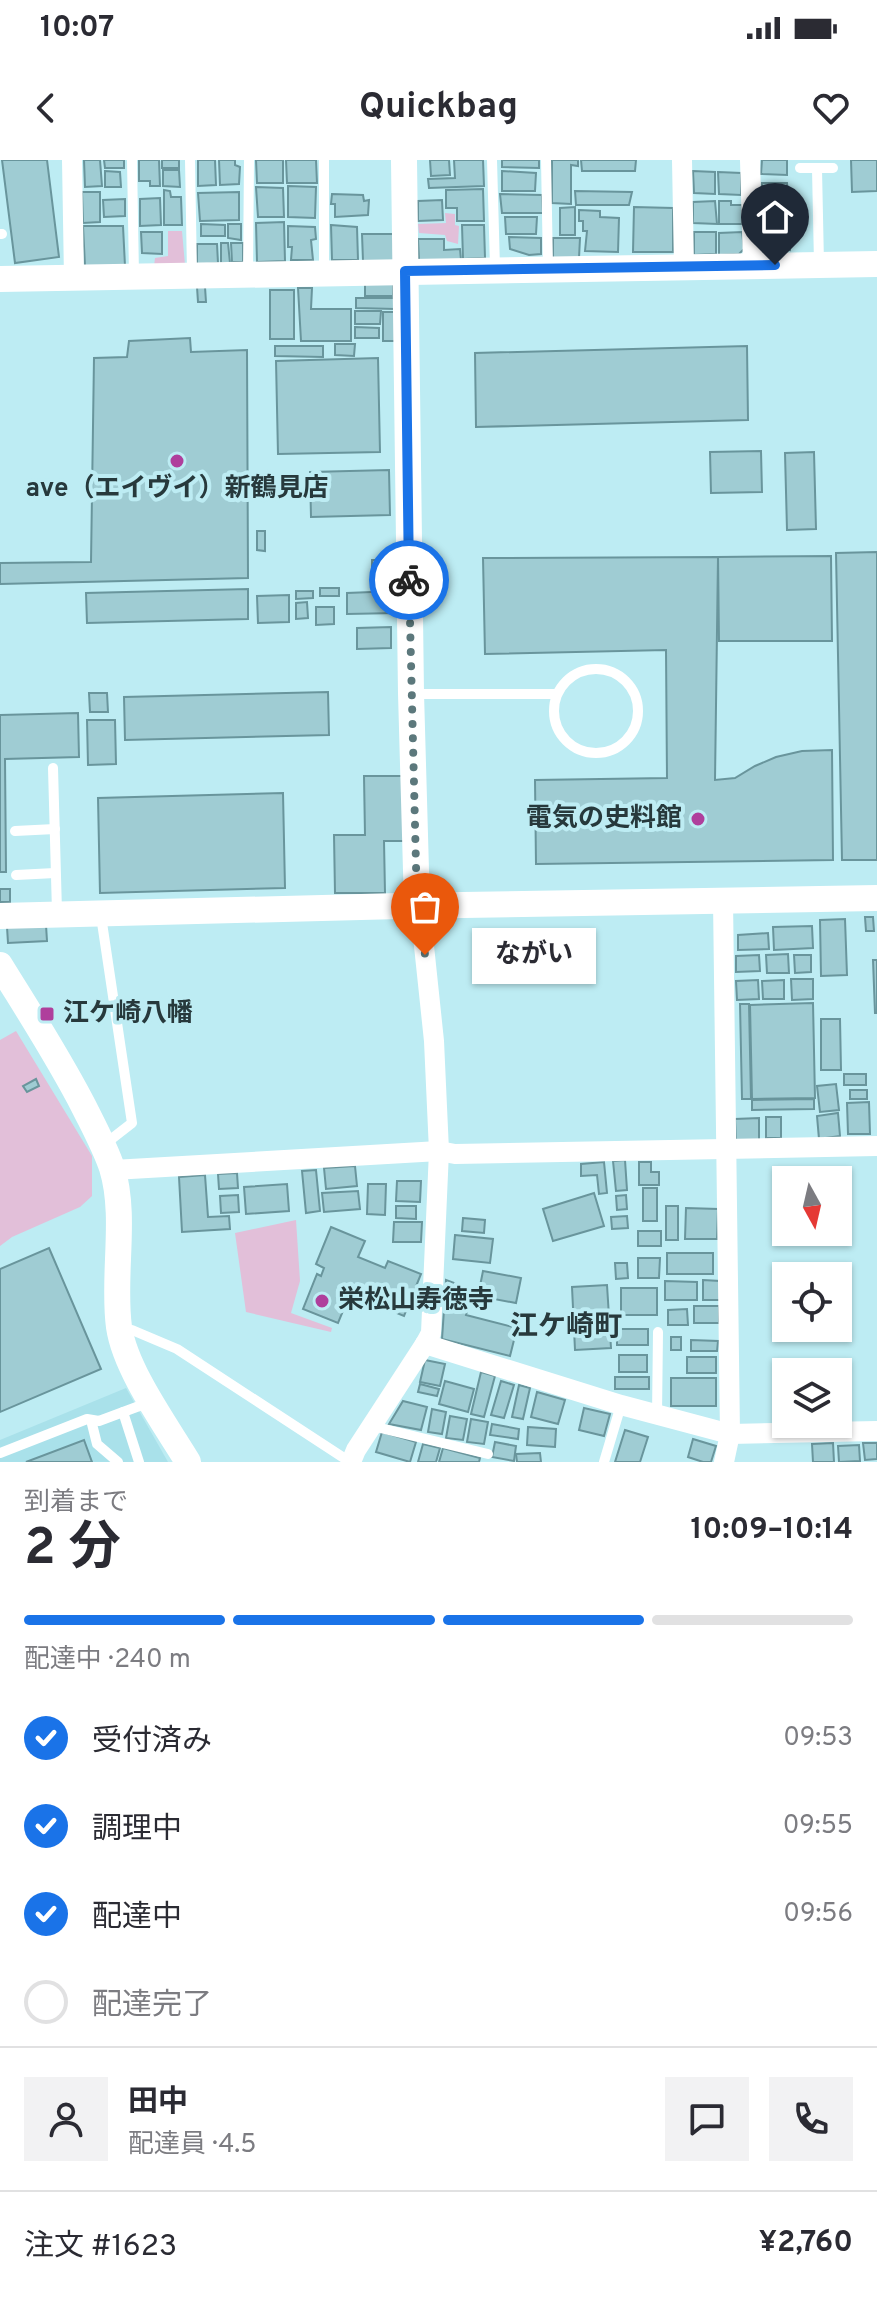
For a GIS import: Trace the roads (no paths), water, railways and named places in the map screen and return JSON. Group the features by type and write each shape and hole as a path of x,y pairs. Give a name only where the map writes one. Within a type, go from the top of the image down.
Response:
{"street":[{"path":"72,160 74,278"},
{"path":"682,160 684,267"},
{"path":"750,160 753,265"},
{"path":"351,1462 431,1333 439,1151 434,1041 417,906 405,271 400,162"},
{"path":"0,279 877,264"},
{"path":"0,916 877,898"},
{"path":"723,900 730,1434 724,1462"},
{"path":"0,965 67,1075 113,1170 117,1196 119,1329 123,1346 181,1460"},
{"path":"113,1170 439,1151 455,1154 877,1146"},
{"path":"425,1344 621,1405 730,1434 877,1431"}],"lane":[{"path":"132,160 134,277"},
{"path":"190,160 192,275"},
{"path":"248,274 249,160"},
{"path":"324,160 324,273"},
{"path":"492,160 495,270"},
{"path":"546,160 548,269"},
{"path":"800,168 833,168"},
{"path":"817,169 819,265"},
{"path":"591,669 619,675 634,692 638,706 636,724 618,746 604,752 576,748 564,739 557,727 554,712 557,694 565,682 577,673 591,669"},
{"path":"411,693 557,694"},
{"path":"53,768 57,914"},
{"path":"15,831 55,829"},
{"path":"16,875 55,873"},
{"path":"101,915 132,1123 103,1145"},
{"path":"119,1329 132,1330 177,1349 351,1462"},
{"path":"657,1415 658,1332"},
{"path":"0,1453 87,1419 99,1421 152,1401"},
{"path":"604,1462 621,1405"},
{"path":"123,1412 139,1462"},
{"path":"91,1420 97,1444 118,1462"},
{"path":"372,1426 488,1454"}],"place":[{"name":"ave（エイヴイ）新鶴見店","path":"177,461"},
{"name":"電気の史料館","path":"698,819"},
{"name":"ながい","path":"425,955"},
{"name":"江ケ崎八幡","path":"47,1014"},
{"name":"栄松山寿徳寺","path":"322,1301"}],"district":[{"name":"江ケ崎町","path":"566,1328"}]}
